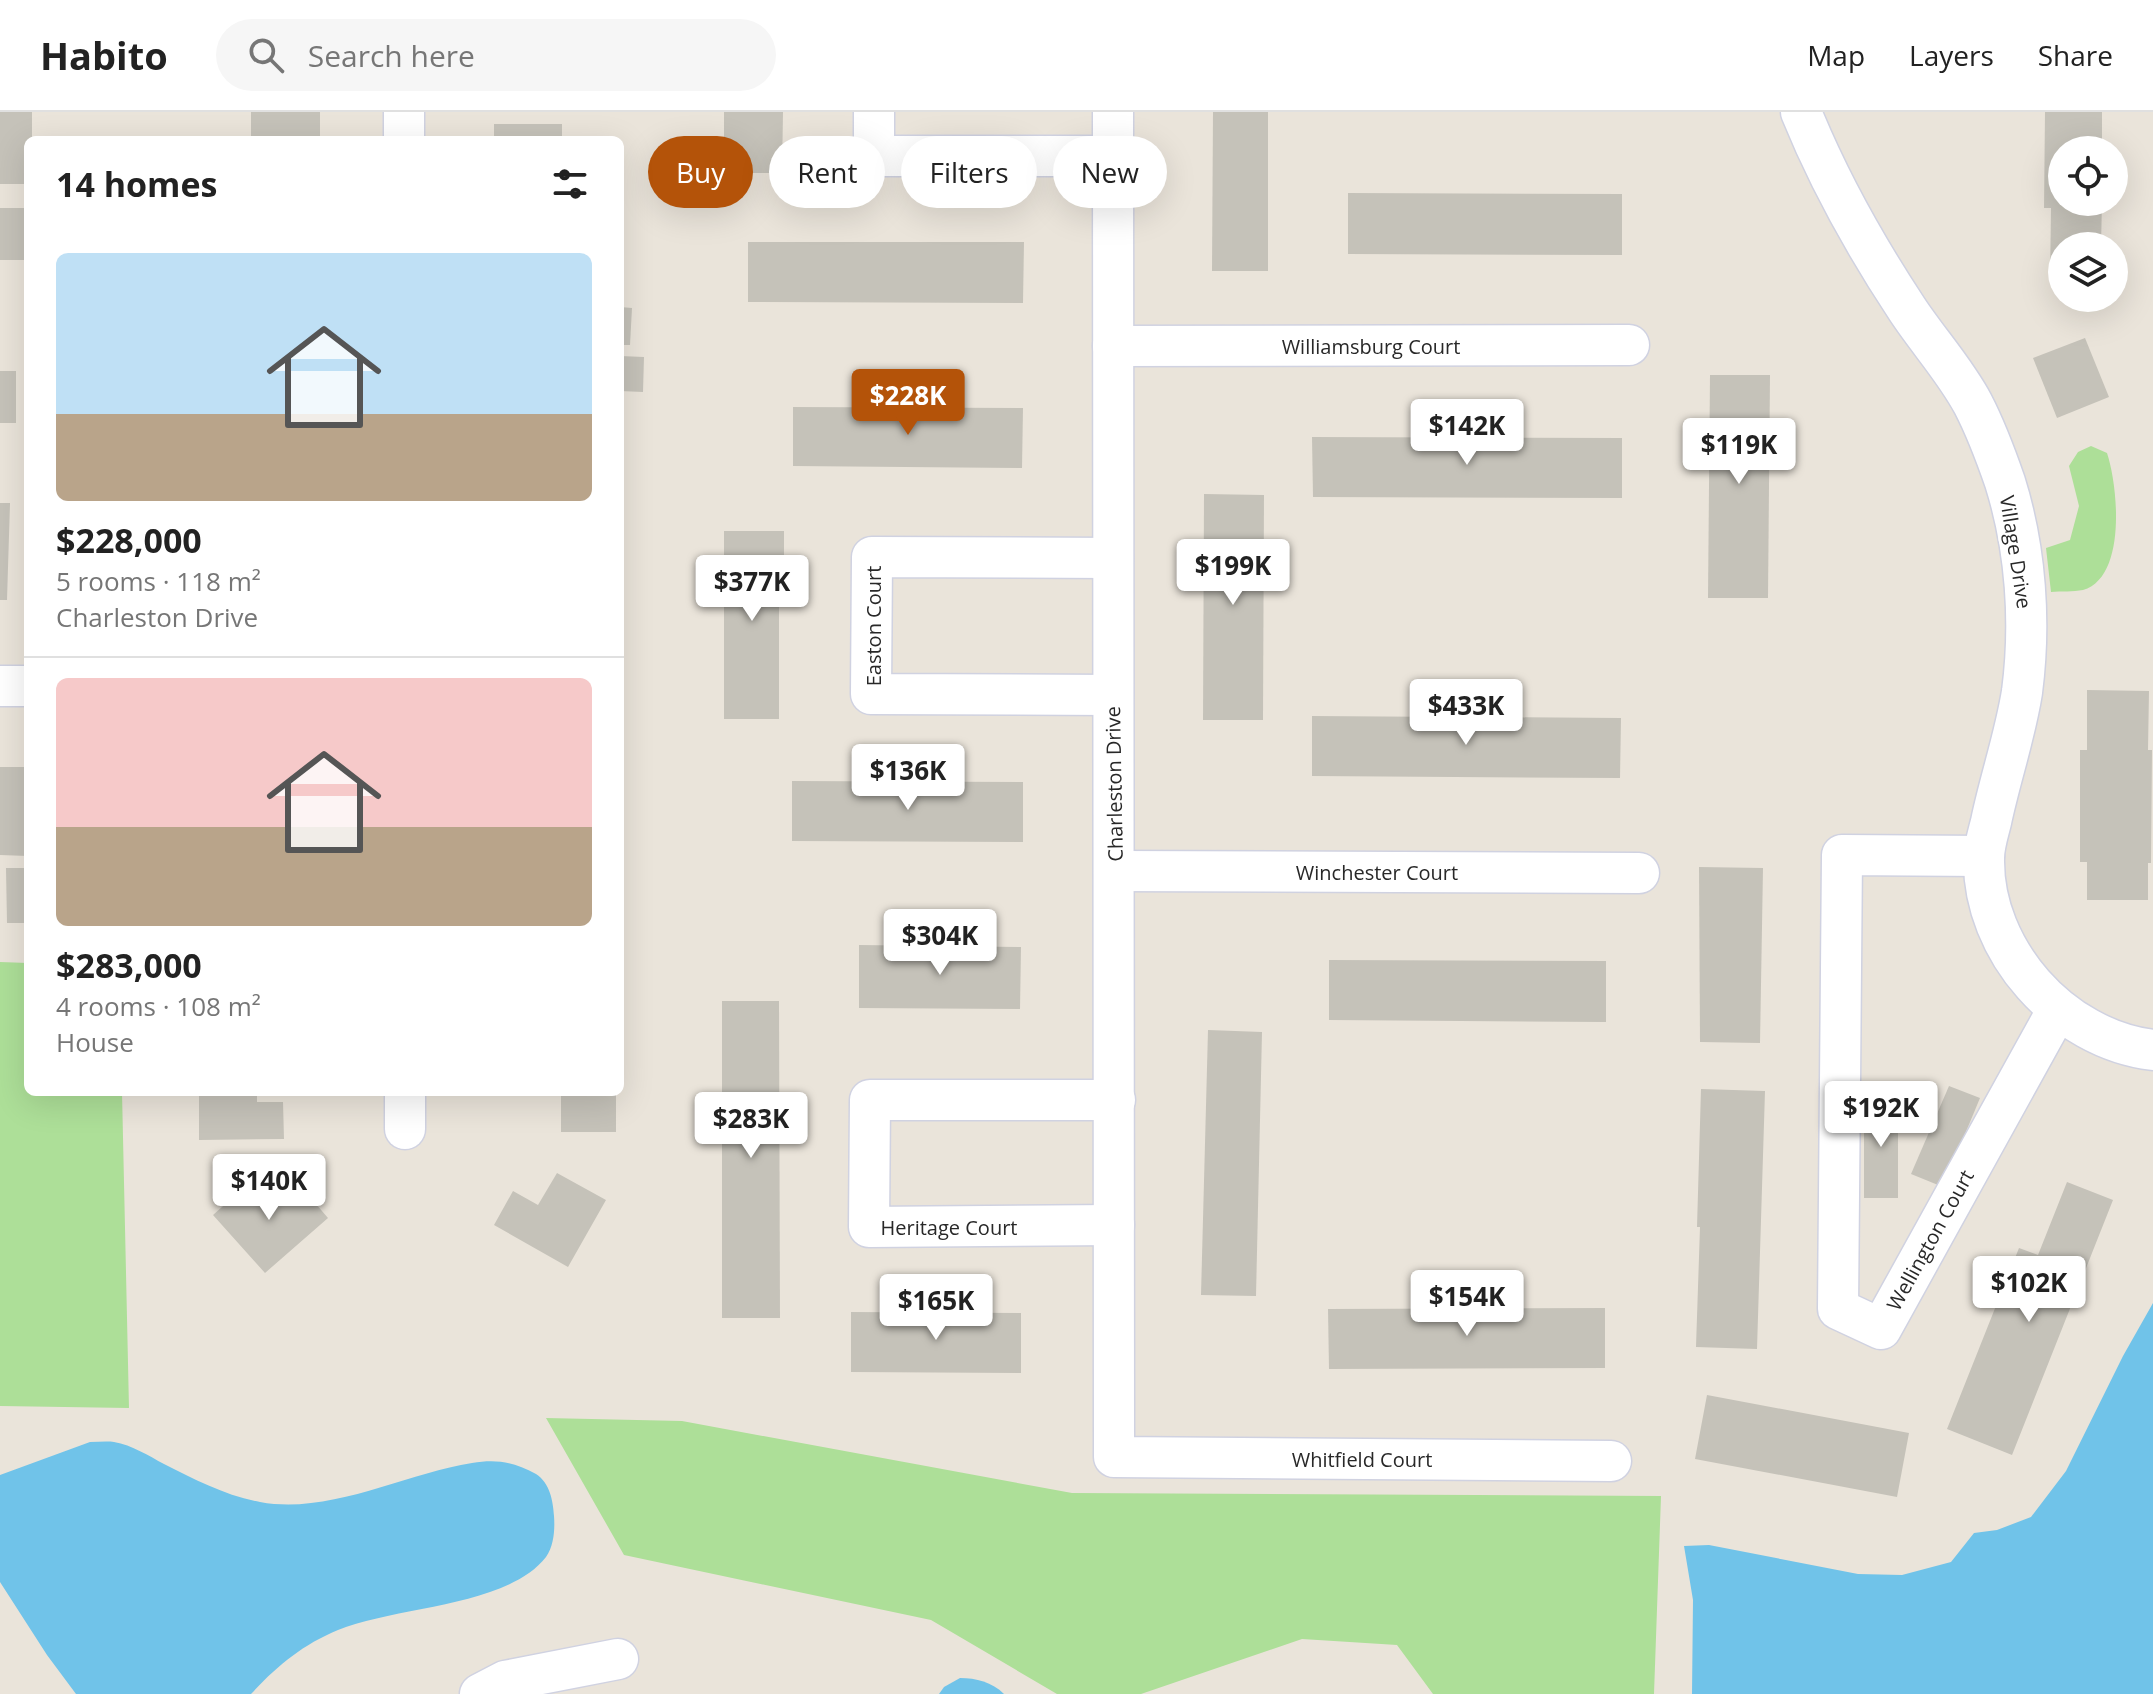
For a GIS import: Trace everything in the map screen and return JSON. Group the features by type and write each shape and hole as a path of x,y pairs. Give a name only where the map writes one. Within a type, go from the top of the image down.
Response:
{"street":[{"path":"404,112 404,136"},
{"path":"874,112 874,156 1053,156"},
{"name":"Charleston Drive","path":"1113,112 1113,136"},
{"name":"Village Drive","path":"1801,112 1836,190 1866,242 1908,310 1972,402 1997,459 2013,514 2024,576 2026,647 2022,692 1984,856 1986,895 2003,941 2029,980 2058,1009 2097,1033 2153,1050"},
{"name":"Charleston Drive","path":"1113,208 1114,1457"},
{"name":"Williamsburg Court","path":"1113,346 1629,345"},
{"name":"Easton Court","path":"1113,558 872,557 871,694 1113,695"},
{"path":"0,686 24,686"},
{"name":"Wellington Court","path":"1984,856 1842,855 1838,1309 1881,1329 2058,1009"},
{"name":"Winchester Court","path":"1115,871 1639,873"},
{"name":"Heritage Court","path":"1114,1225 869,1227 870,1100 1115,1100"},
{"name":"Whitfield Court","path":"1114,1457 1611,1461"},
{"path":"480,1694 505,1681 618,1659"}],"green space":[{"path":"2091,446 2107,453 2111,468 2116,507 2113,550 2107,568 2097,582 2083,590 2051,592 2046,548 2070,540 2079,506 2069,466 2078,452"},
{"path":"0,962 24,963 24,1096 122,1096 129,1408 0,1406"},
{"path":"546,1418 682,1421 1072,1493 1661,1496 1654,1694 1433,1694 1397,1645 1302,1639 1141,1694 1057,1694 931,1620 624,1555"}],"water":[{"path":"2153,1303 2153,1694 1692,1694 1693,1600 1684,1546 1709,1545 1858,1574 1902,1575 1951,1562 1974,1533 1997,1530 2031,1517 2066,1471"},
{"path":"90,1442 127,1446 223,1491 260,1502 286,1505 366,1492 446,1468 489,1461 505,1462 536,1474 548,1487 554,1510 552,1543 546,1557 528,1574 505,1586 478,1596 362,1622 313,1642 270,1674 251,1694 76,1694 0,1582 0,1475"},
{"path":"960,1678 984,1682 1004,1694 939,1694 944,1687"}],"building":[{"path":"0,112 32,112 32,136 24,136 24,184 0,184"},
{"path":"251,112 320,112 320,136 251,136"},
{"path":"724,112 783,112 783,136 769,136 769,173 753,173 753,136 724,136"},
{"path":"1213,112 1268,112 1268,271 1212,271"},
{"path":"2045,112 2102,112 2102,136 2048,136 2048,208 2044,208"},
{"path":"494,124 562,124 562,136 494,136"},
{"path":"1348,193 1622,194 1622,255 1348,254"},
{"path":"0,208 24,208 24,260 0,260"},
{"path":"2051,216 2102,216 2101,232 2051,232"},
{"path":"748,242 1024,242 1023,303 748,302"},
{"path":"624,307 632,308 630,345 624,345"},
{"path":"2085,338 2109,397 2057,418 2033,358"},
{"path":"624,356 644,357 643,392 624,391"},
{"path":"0,371 16,371 16,423 0,423"},
{"path":"1710,375 1770,375 1768,598 1708,598"},
{"path":"793,407 1023,408 1022,468 793,466"},
{"path":"1312,437 1622,438 1622,498 1313,497"},
{"path":"1204,494 1264,495 1263,720 1203,720"},
{"path":"0,503 10,503 7,600 0,600"},
{"path":"724,531 784,531 784,588 779,588 779,719 724,719"},
{"path":"2087,690 2149,691 2148,750 2152,750 2148,900 2087,900 2087,862 2080,862 2080,750 2087,750"},
{"path":"1312,716 1621,718 1620,778 1312,776"},
{"path":"0,767 24,767 24,856 0,855"},
{"path":"792,781 1023,782 1023,842 792,841"},
{"path":"1699,867 1763,868 1760,1043 1700,1042"},
{"path":"6,868 24,868 24,923 7,923"},
{"path":"859,945 1021,947 1020,1009 859,1008"},
{"path":"1329,960 1606,961 1606,1022 1329,1020"},
{"path":"722,1001 779,1001 780,1318 722,1318"},
{"path":"1208,1030 1262,1032 1256,1296 1201,1295"},
{"path":"1949,1086 1980,1098 1943,1187 1911,1174"},
{"path":"1701,1089 1765,1091 1757,1349 1696,1347"},
{"path":"199,1096 257,1096 257,1102 283,1102 284,1139 199,1140"},
{"path":"561,1096 616,1096 616,1132 561,1132"},
{"path":"1898,1100 1898,1198 1864,1198 1864,1101"},
{"path":"557,1173 606,1200 568,1267 494,1225 513,1191 538,1205"},
{"path":"258,1175 285,1205 303,1189 328,1218 265,1273 213,1215"},
{"path":"2067,1182 2113,1200 2012,1455 1947,1429 2019,1248 2038,1255"},
{"path":"1605,1308 1605,1368 1329,1369 1328,1309"},
{"path":"851,1312 1021,1313 1021,1373 851,1372"},
{"path":"1707,1395 1909,1433 1897,1497 1695,1459"}]}
